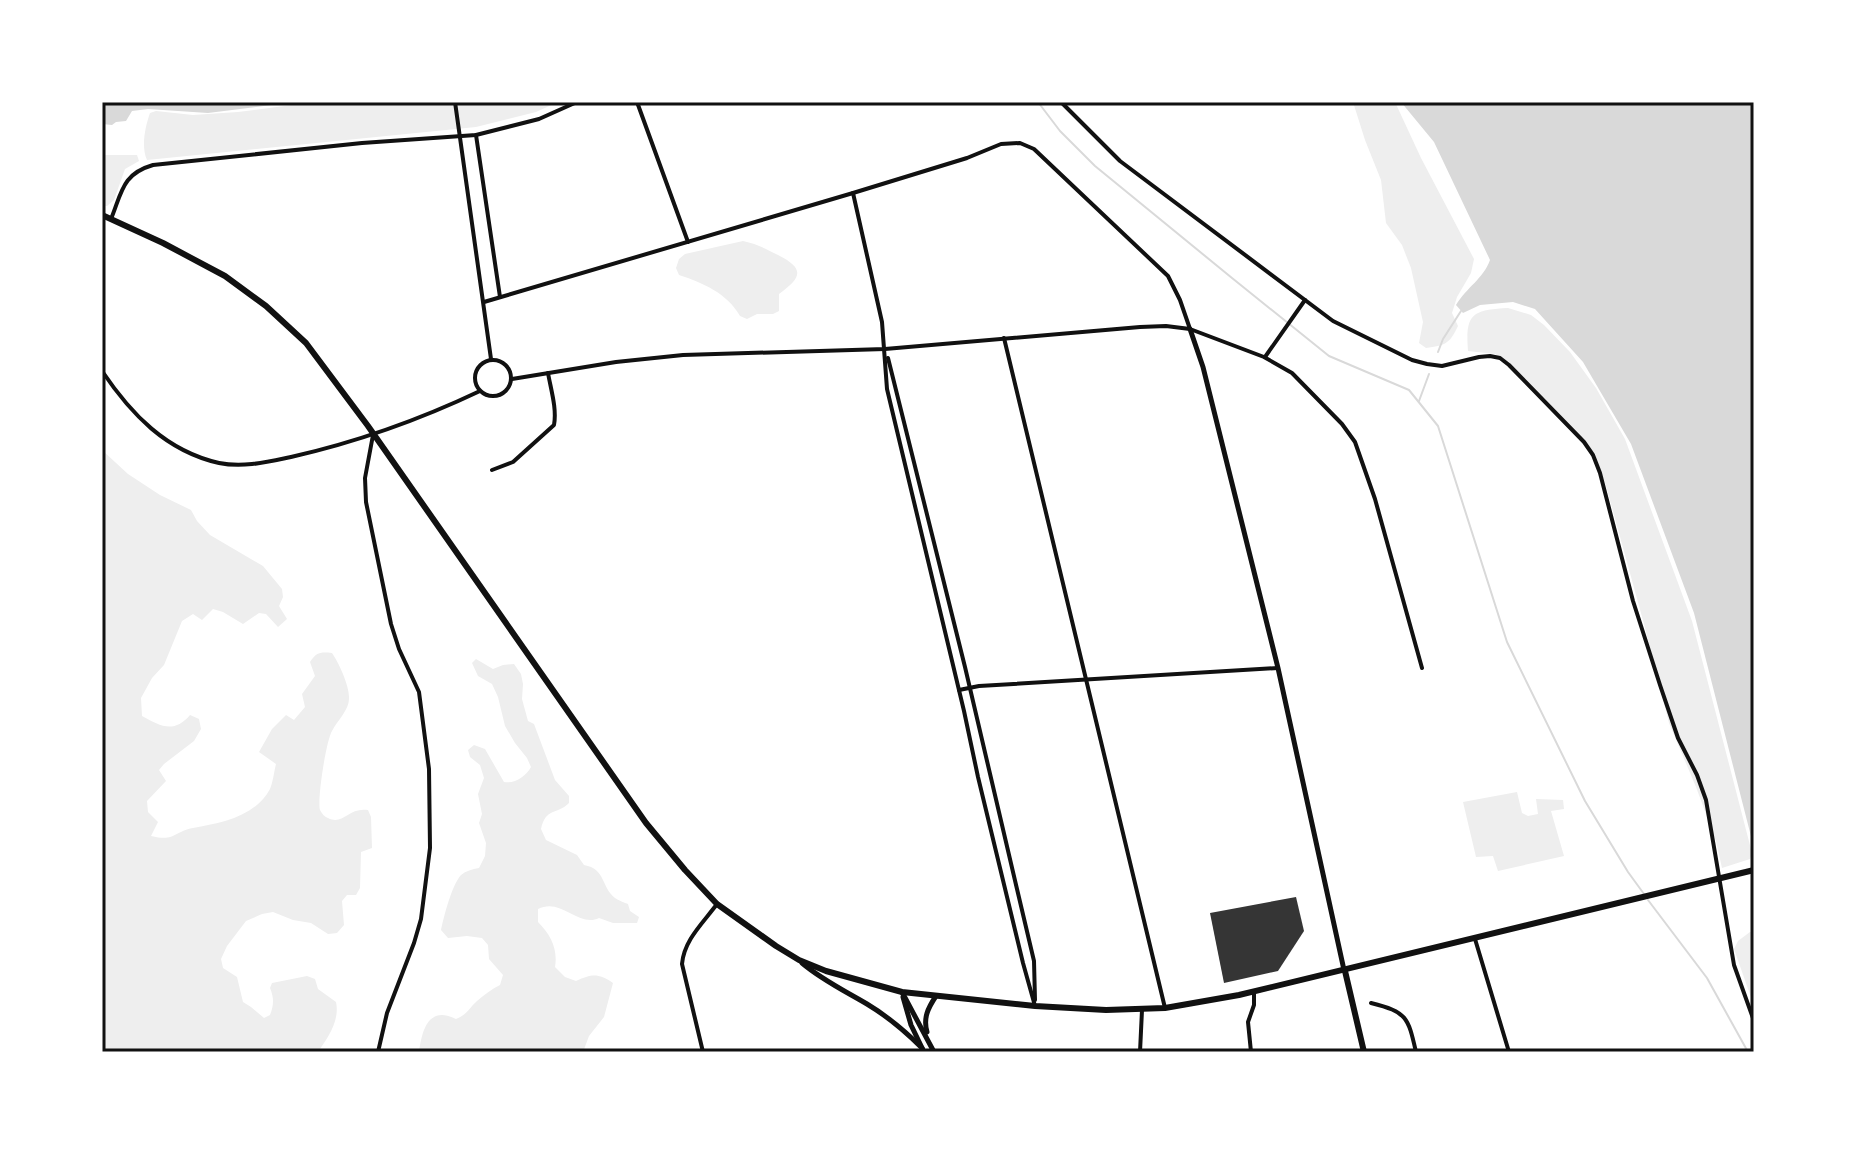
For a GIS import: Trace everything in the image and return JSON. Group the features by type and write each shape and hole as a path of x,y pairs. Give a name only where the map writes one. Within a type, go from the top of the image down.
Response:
{"main road":[{"path":"102,215 200,262 275,313 306,343 646,823 685,870 717,904 829,983 868,1005 923,1050"},
{"path":"1190,329 1203,367 1278,668 1364,1052"},
{"path":"799,960 857,981 902,992 1106,1010 1188,1006 1345,971 1754,870"},
{"path":"902,992 934,1052"},
{"path":"902,992 911,1025 923,1050"},
{"path":"931,1045 925,1017 936,996"}],"street":[{"path":"455,102 491,359"},
{"path":"111,219 127,181 133,174 153,165 362,143 476,135 539,119 577,102"},
{"path":"637,102 688,242"},
{"path":"1061,102 1120,161 1333,321 1412,360 1427,364 1442,366 1490,356 1500,358 1584,442 1600,473 1633,601 1674,728 1706,800 1734,965 1754,1021"},
{"path":"476,135 500,297"},
{"path":"484,302 853,193 967,158 1001,144 1020,143 1034,149 1168,276 1190,329"},
{"path":"853,193 882,322 887,389 1035,1006"},
{"path":"1264,357 1305,300"},
{"path":"512,379 683,355 885,349 1140,327 1190,329 1264,357 1292,373 1342,424 1355,442 1375,499 1422,668"},
{"path":"1004,338 1165,1008"},
{"path":"885,349 1034,961 1035,1006"},
{"path":"491,359 506,364 512,379 500,395 490,395 480,391 475,375 480,364 491,359"},
{"path":"102,371 129,409 151,429 189,451 218,463 239,465 336,447 480,391"},
{"path":"492,470 513,462 554,425 555,409 548,373"},
{"path":"373,435 365,478 366,502 391,624 419,692 429,769 430,848 421,919 387,1013 378,1052"},
{"path":"959,690 1278,668"},
{"path":"703,1052 682,964 683,954 692,936 717,904"},
{"path":"1475,939 1509,1052"},
{"path":"1251,1052 1248,1022 1254,1005 1254,992"},
{"path":"1371,1003 1401,1013 1408,1024 1416,1052"},
{"path":"1140,1052 1142,1010"}],"shaded area":[{"path":"102,102 295,102 208,113 148,109 132,111 126,121 112,125 102,124"},
{"path":"315,102 558,102 536,112 476,127 147,160 145,155 147,124 150,113 156,111 193,115"},
{"path":"1353,102 1395,102 1474,259 1471,273 1452,313 1458,326 1449,341 1442,345 1426,348 1419,343 1423,322 1411,268 1402,245 1386,223 1381,180"},
{"path":"1401,102 1754,102 1754,848 1694,613 1631,444 1583,362 1535,309 1513,302 1480,305 1463,313 1456,305 1490,260 1434,142"},
{"path":"102,155 137,155 139,161 125,169 114,200 107,206 102,206"},
{"path":"743,241 778,255 796,269 796,278 779,294 779,311 773,314 757,314 747,319 740,316 721,295 679,275 676,268 685,254"},
{"path":"1508,308 1531,315 1570,352 1596,388 1625,439 1692,621 1752,853 1750,859 1722,868 1716,841 1669,723 1595,454 1509,363 1495,354 1468,351 1468,329 1474,316 1487,310"},
{"path":"102,450 128,474 191,510 210,535 263,566 282,589 279,606 287,619 278,627 266,614 259,613 243,624 213,609 202,620 193,614 182,621 164,665 152,678 141,698 142,716 161,725 173,726 190,715 199,719 201,729 194,741 159,770 166,781 147,801 148,812 158,822 151,836 170,837 236,817 256,806 270,789 276,764 259,752 272,729 286,715 294,720 305,707 302,694 315,676 310,662 319,653 332,653 346,682 348,703 330,737 319,804 325,816 333,820 355,811 368,810 372,848 361,852 360,888 356,895 347,895 342,901 344,925 337,933 328,934 311,923 273,912 262,914 246,921 221,959 223,968 237,977 243,1002 264,1018 270,1015 272,1008 272,983 307,976 315,979 318,989 336,1002 337,1009 332,1028 318,1052 102,1052"},
{"path":"476,659 493,669 514,664 521,674 522,699 528,721 534,724 555,780 569,796 565,807 549,814 543,822 541,829 546,840 577,855 584,865 596,870 611,894 628,904 630,911 639,917 637,923 613,923 599,918 584,919 554,907 538,909 538,922 554,948 555,967 565,977 576,981 599,976 613,983 604,1017 589,1036 583,1052 419,1052 428,1022 439,1015 460,1017 500,985 503,975 489,959 488,945 482,938 448,938 441,930 458,880 465,872 479,868 485,856 486,843 479,823 482,814 478,794 484,778 480,765 470,757 468,750 474,745 485,749 504,782 520,779 531,767 505,726 492,684 478,676 472,663"},
{"path":"1517,792 1522,813 1528,816 1538,814 1536,799 1563,800 1564,809 1551,811 1564,856 1498,871 1493,856 1476,857 1463,802"},
{"path":"1754,932 1754,1006 1734,949 1738,941"}],"building":[{"path":"1296,897 1304,931 1278,971 1224,983 1210,913"}],"waterway":[{"path":"1038,102 1060,131 1095,166 1232,278 1329,356 1409,390 1438,426 1507,642 1585,801 1644,894"},
{"path":"1438,352 1461,311"},
{"path":"1419,401 1429,374"},
{"path":"1648,900 1707,978 1748,1052"}]}
